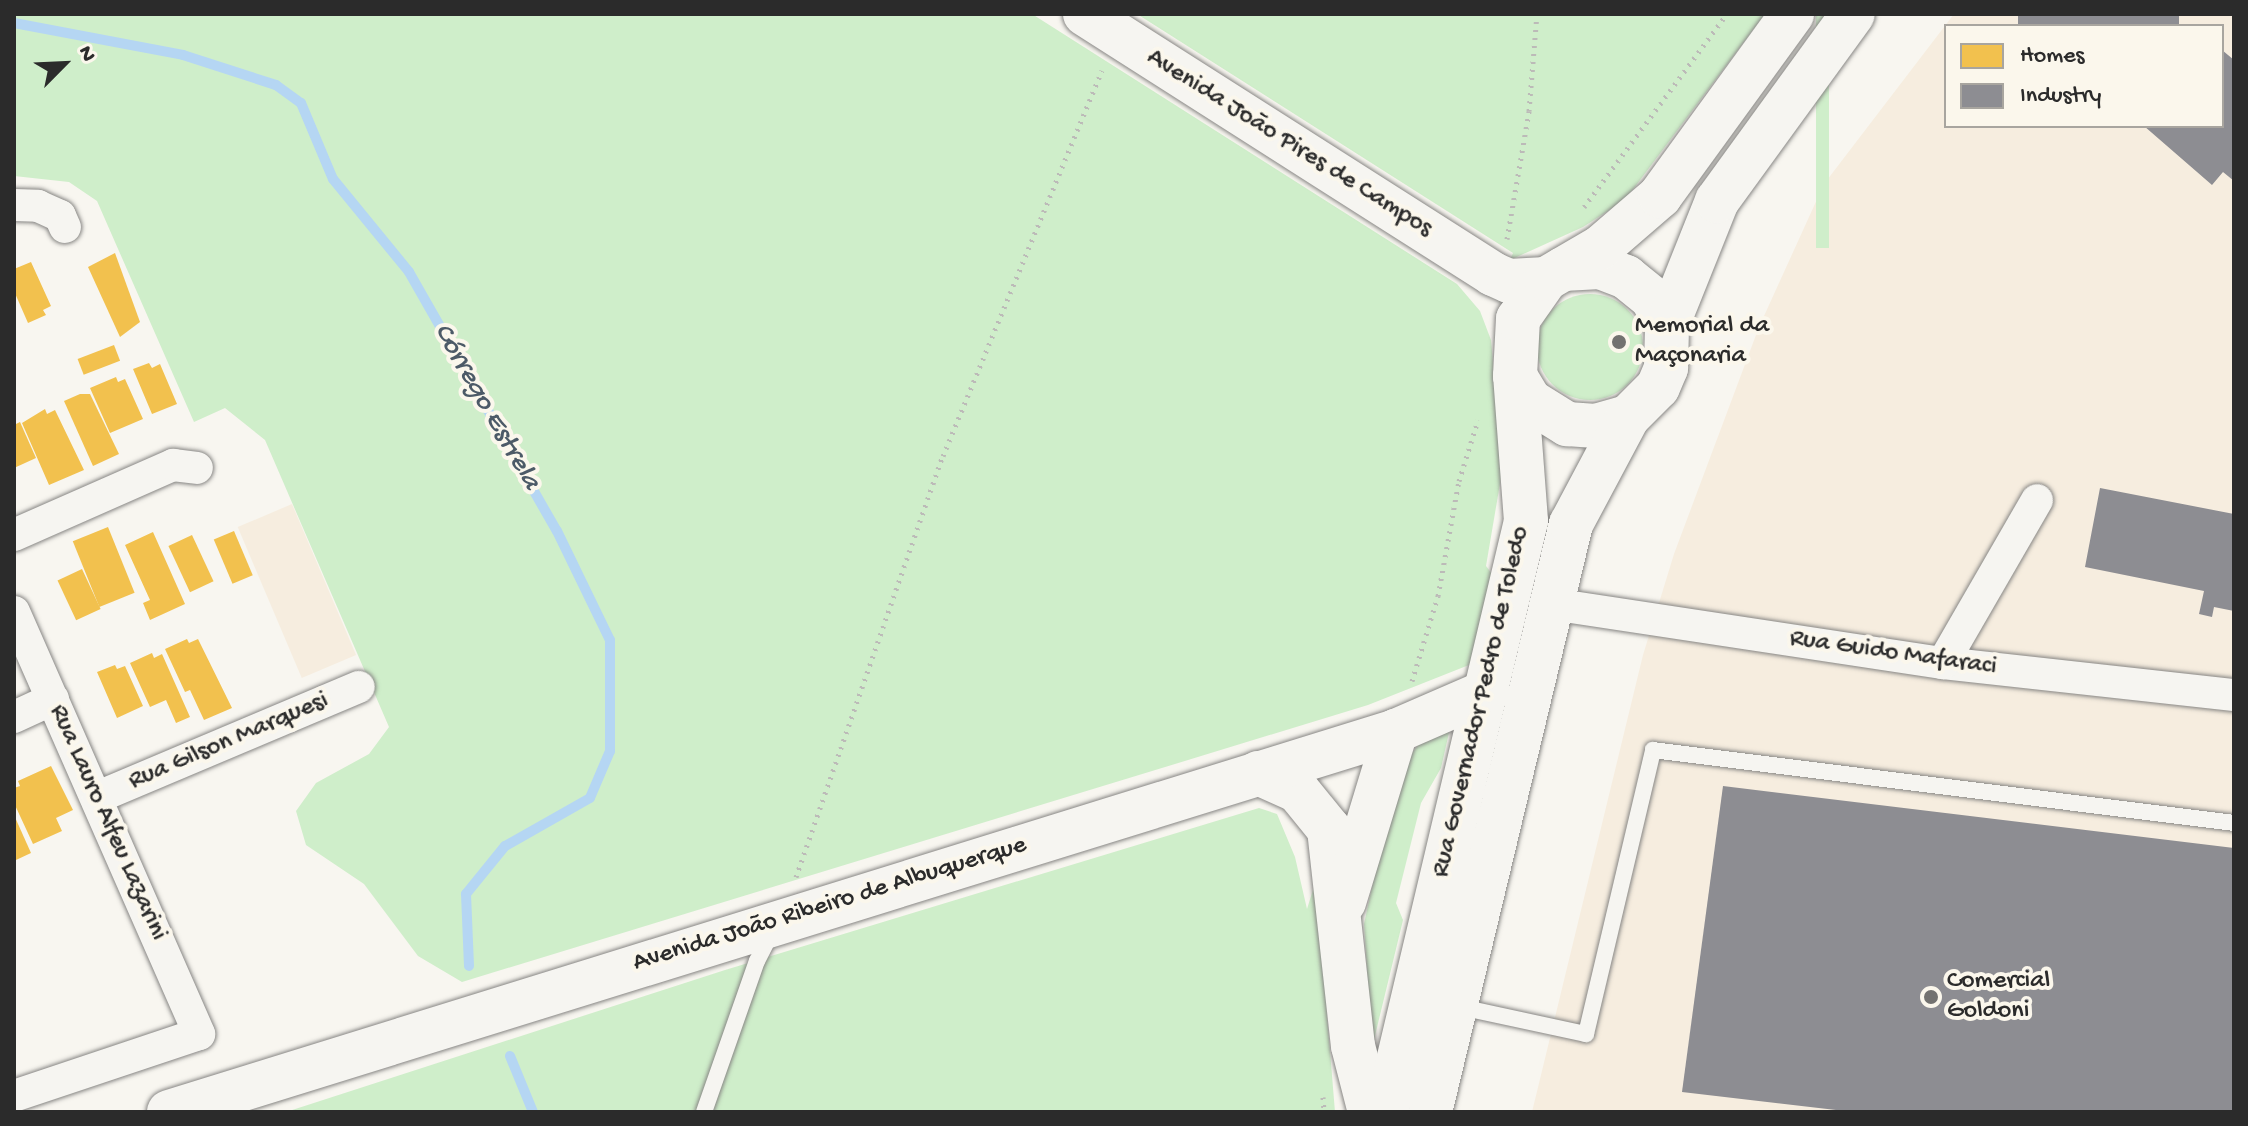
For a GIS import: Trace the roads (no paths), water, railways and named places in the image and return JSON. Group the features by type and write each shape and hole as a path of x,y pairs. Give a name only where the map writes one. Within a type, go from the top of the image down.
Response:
{"main road":[{"name":"Avenida João Pires de Campos","path":"1085,14 1493,274 1509,281 1554,274"},
{"name":"Rua Governador Pedro de Toledo","path":"1386,1112 1526,521 1515,356 1525,304 1554,274 1601,247 1660,196 1792,14"},
{"name":"Rua Governador Pedro de Toledo","path":"1430,1112 1571,524 1628,417 1658,387 1666,368 1667,326 1717,201 1853,14"},
{"path":"1554,274 1600,267 1626,277 1652,298 1667,326"},
{"path":"1493,274 1530,401 1567,424 1596,426 1628,417"},
{"name":"Avenida João Ribeiro de Albuquerque","path":"169,1112 780,919 1396,731 1488,691"},
{"path":"1340,916 1396,731"},
{"path":"1258,773 1298,791 1323,818 1340,916 1353,1046 1370,1112"}],"street":[{"path":"14,205 38,206 60,216 65,227"},
{"path":"14,535 173,465 197,468"},
{"path":"1943,663 2037,500"},
{"name":"Rua Guido Mafaraci","path":"1552,604 1943,663 2234,695"},
{"name":"Rua Lauro Alfeu Lazarini","path":"14,612 98,797 199,1034 14,1096"},
{"name":"Rua Gilson Marquesi","path":"98,797 359,687"},
{"path":"14,717 53,699"}],"lane":[{"path":"1455,1006 1586,1034 1653,750 2234,823"},
{"path":"704,1112 757,961 780,919"}],"waterway":[{"name":"Córrego Estrela","path":"14,23 183,55 276,85 301,103 333,179 409,272 557,531 610,640 610,751 590,798 505,846 466,894 469,966"},
{"name":"Córrego Estrela","path":"510,1056 533,1112"}],"place":[{"name":"Memorial da Maçonaria","path":"1619,342"},
{"name":"Comercial Goldoni","path":"1931,997"}]}
